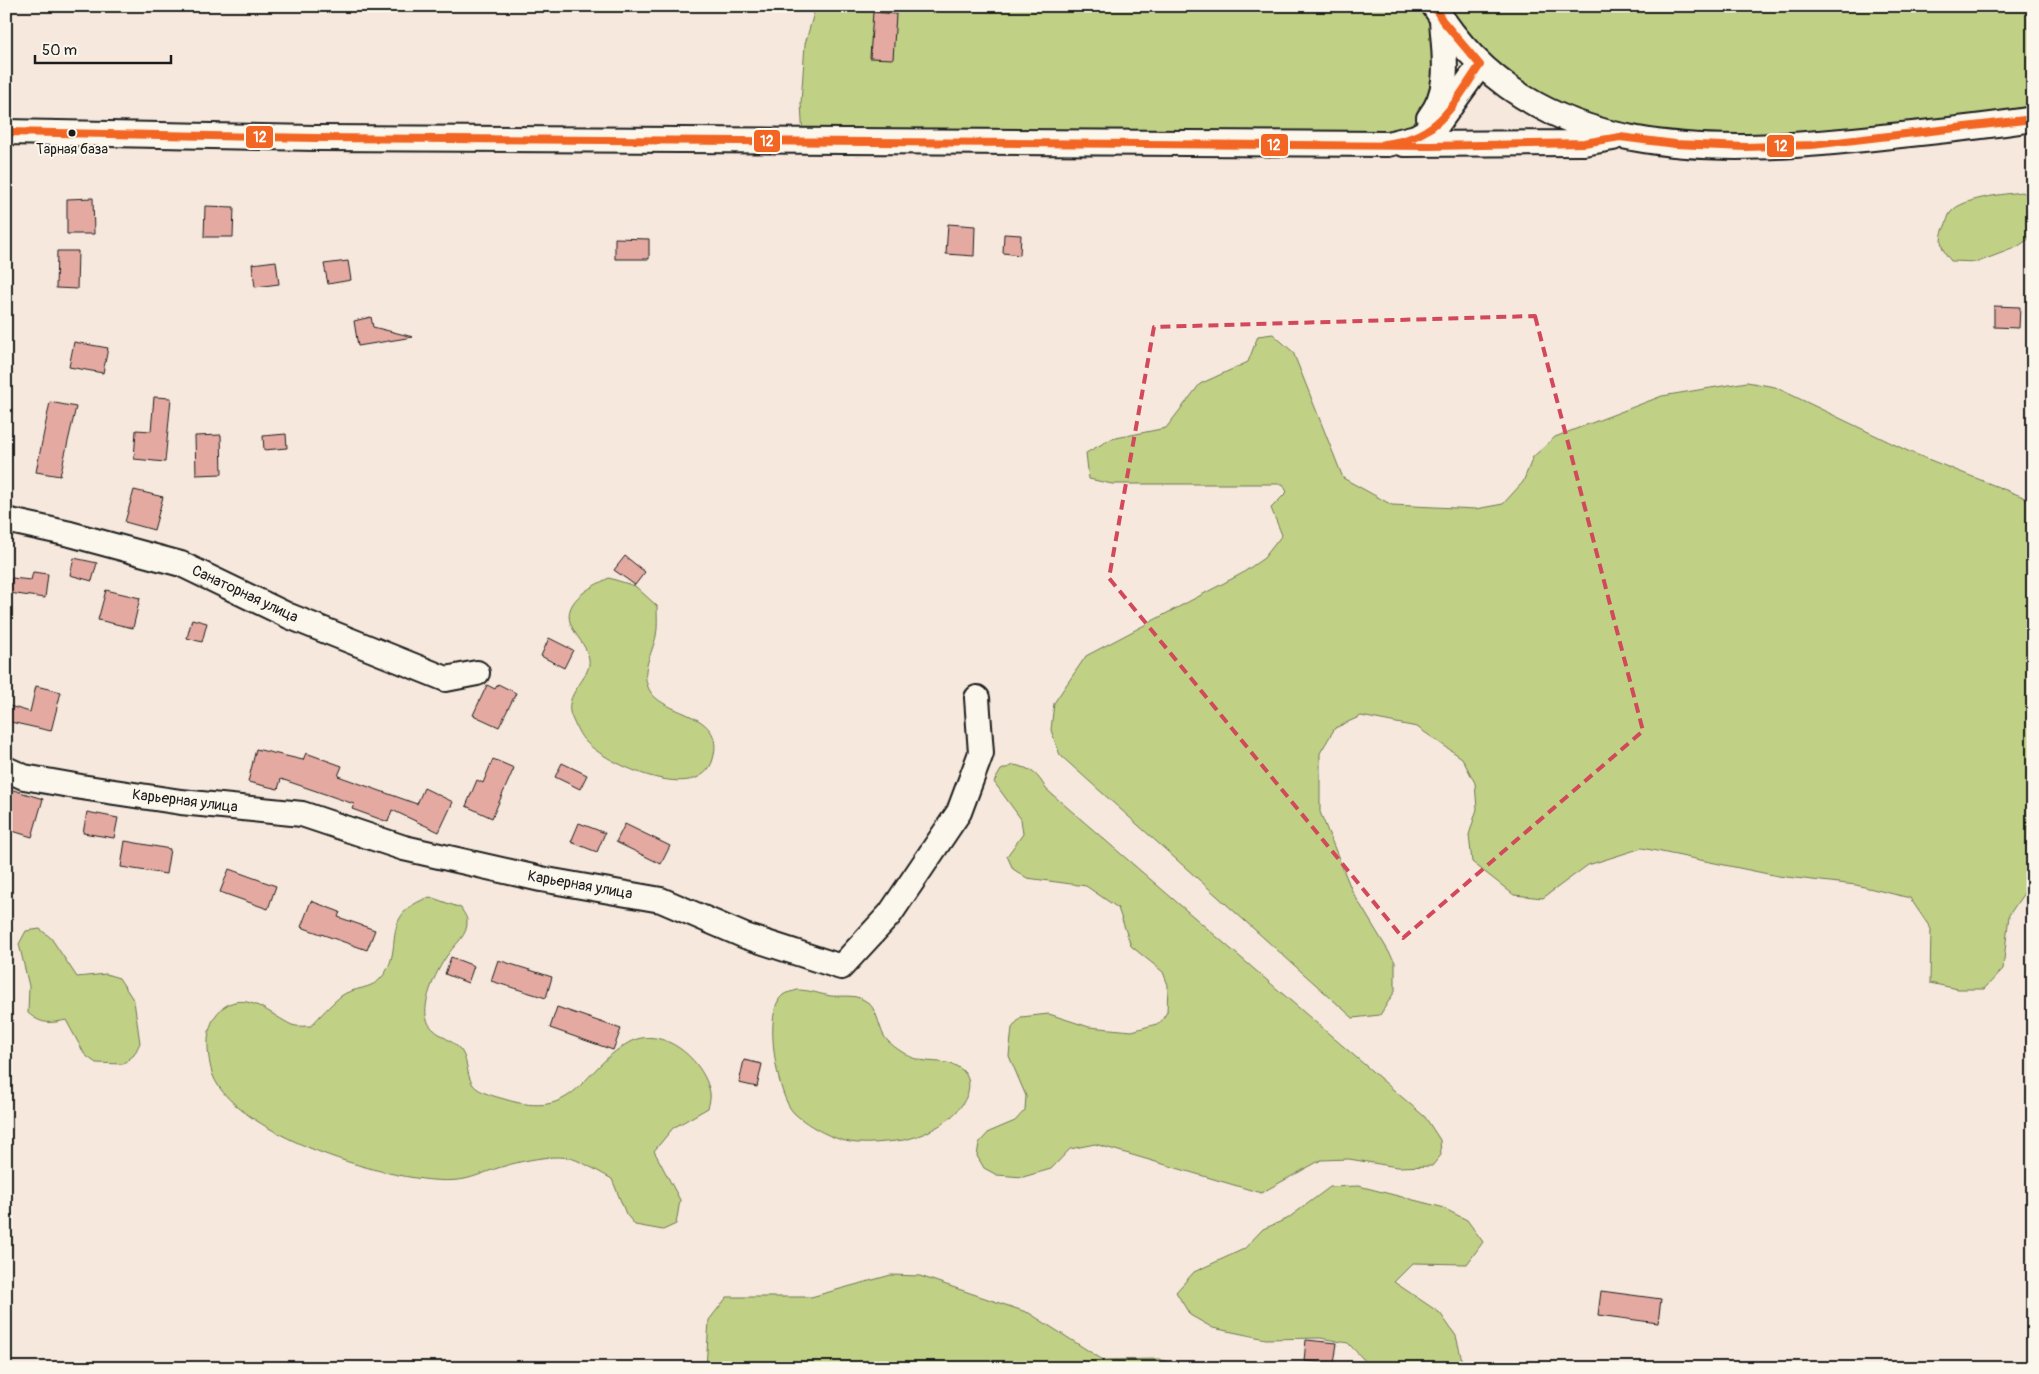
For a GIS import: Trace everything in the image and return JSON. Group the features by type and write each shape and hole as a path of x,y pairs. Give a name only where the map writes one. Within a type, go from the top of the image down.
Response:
{"street":[{"path":"1438,13 1480,65 1506,86 1536,104 1587,128 1620,137 1698,146 1812,145 2033,120"},
{"path":"1388,144 1423,123 1437,106 1445,77 1438,13"},
{"path":"1388,144 1416,137 1437,125 1480,65"},
{"path":"1388,144 1466,135 1587,128"},
{"path":"6,132 316,138 1388,144 1430,146 1584,144 1620,137"},
{"name":"Санаторная улица","path":"6,520 70,534 181,564 289,616 446,679 477,674"},
{"name":"Карьерная улица","path":"6,769 24,777 81,787 181,802 302,814 404,848 540,879 661,900 745,936 841,967 890,914 959,812 982,753 977,698"}],"highlighted area":[{"path":"1535,316 1643,731 1403,938 1109,578 1154,327"}],"green space":[{"path":"816,6 2033,6 2033,116 1796,145 1587,128 1458,40 1430,117 1388,144 803,140 801,103 805,44"},
{"path":"2022,192 2033,196 2033,236 2017,247 1978,262 1951,261 1943,248 1941,240 1951,212 1964,203 1974,200"},
{"path":"1273,334 1293,352 1343,478 1392,505 1476,509 1503,504 1523,482 1533,457 1555,437 1662,396 1747,382 1775,387 1910,452 2021,496 2033,503 2033,890 2024,893 2009,915 2003,969 1984,989 1958,989 1930,983 1931,929 1910,898 1856,885 1778,876 1642,848 1588,865 1543,898 1514,895 1472,862 1469,835 1477,809 1475,783 1462,758 1417,727 1361,716 1335,728 1320,753 1320,812 1352,891 1395,962 1395,991 1380,1015 1353,1018 1060,755 1051,730 1054,703 1086,656 1241,574 1264,558 1282,535 1271,508 1287,492 1283,484 1112,484 1089,479 1086,453 1111,439 1166,428 1200,384 1248,362 1258,336"},
{"path":"609,578 635,586 657,606 657,633 646,668 648,687 655,697 665,704 702,722 710,731 715,743 713,759 705,773 690,780 652,777 612,760 585,741 572,718 570,701 586,673 589,659 585,647 569,620 570,611 578,597 585,591"},
{"path":"1014,765 1033,772 1046,789 1425,1117 1440,1140 1441,1155 1432,1166 1397,1167 1349,1159 1321,1160 1261,1193 1095,1144 1070,1149 1051,1169 1023,1177 997,1175 984,1168 977,1156 979,1143 989,1132 1015,1121 1025,1110 1026,1096 1009,1056 1012,1028 1021,1017 1049,1014 1089,1027 1132,1031 1160,1023 1167,1012 1168,985 1163,972 1131,946 1118,908 1086,886 1027,878 1013,869 1007,856 1023,834 1021,819 994,782 1001,770"},
{"path":"430,897 461,908 466,916 467,926 464,935 445,959 432,985 426,1004 427,1020 432,1028 458,1047 464,1055 473,1085 479,1090 504,1099 529,1104 548,1104 563,1099 612,1054 628,1043 641,1038 654,1038 680,1048 700,1069 710,1093 708,1108 673,1128 654,1151 680,1200 676,1224 663,1230 635,1225 626,1214 612,1179 576,1160 548,1157 506,1166 458,1180 431,1180 396,1175 358,1165 318,1151 280,1134 247,1114 223,1092 211,1069 208,1035 213,1019 224,1007 242,1001 259,1006 292,1025 311,1026 341,996 373,984 382,977 389,966 395,933 404,913 414,904"},
{"path":"40,929 51,938 77,977 106,974 119,978 134,1001 140,1043 134,1055 123,1064 96,1063 85,1055 66,1020 46,1022 28,1013 29,986 19,944 26,931"},
{"path":"797,990 831,996 860,998 872,1007 884,1036 898,1049 914,1058 949,1063 961,1069 966,1075 969,1087 960,1107 946,1121 932,1130 910,1139 896,1141 850,1142 832,1137 807,1123 794,1113 788,1104 782,1090 774,1054 773,1018 777,1004 784,994"},
{"path":"1359,1186 1441,1207 1467,1220 1483,1242 1467,1264 1413,1263 1394,1282 1440,1313 1456,1336 1464,1368 1361,1368 1366,1362 1348,1343 1320,1338 1266,1339 1213,1328 1190,1315 1176,1292 1194,1272 1244,1249 1263,1229 1287,1219 1330,1187"},
{"path":"891,1275 920,1276 1029,1313 1103,1360 1159,1359 1186,1368 706,1368 709,1320 727,1297 811,1297"}],"building":[{"path":"873,12 896,14 893,59 870,58"},
{"path":"93,198 94,234 67,234 67,199"},
{"path":"205,206 234,207 233,237 204,237"},
{"path":"948,224 975,226 974,256 946,254"},
{"path":"1004,234 1021,235 1020,255 1003,253"},
{"path":"615,238 649,239 649,259 615,259"},
{"path":"57,251 78,251 77,289 56,288"},
{"path":"276,261 279,284 255,287 252,264"},
{"path":"348,261 351,280 328,284 324,264"},
{"path":"1994,306 2020,307 2019,328 1994,327"},
{"path":"371,317 373,327 413,337 358,346 354,321"},
{"path":"74,342 108,348 103,373 69,367"},
{"path":"154,397 171,398 165,462 134,459 136,430 151,431"},
{"path":"50,402 76,407 60,476 36,472"},
{"path":"286,434 287,448 264,450 263,436"},
{"path":"221,435 222,474 196,475 195,436"},
{"path":"134,490 163,497 154,530 125,522"},
{"path":"625,556 645,572 635,585 614,570"},
{"path":"74,558 97,563 92,581 70,575"},
{"path":"33,572 48,574 45,598 9,593 12,578 31,580"},
{"path":"106,590 140,598 133,628 98,620"},
{"path":"192,619 207,623 202,642 187,638"},
{"path":"549,638 573,650 564,668 541,656"},
{"path":"498,684 516,693 499,727 473,715 487,685 495,689"},
{"path":"36,686 61,692 51,731 6,721 6,705 30,712"},
{"path":"256,749 303,760 306,753 342,766 338,776 417,804 424,788 453,802 439,832 392,810 388,822 352,809 354,804 281,779 278,789 248,782"},
{"path":"493,759 514,768 492,818 466,806 477,780 483,783"},
{"path":"562,763 587,775 580,789 555,777"},
{"path":"10,789 43,799 32,837 6,829 6,801"},
{"path":"87,812 118,818 114,838 83,833"},
{"path":"579,823 605,833 597,852 571,842"},
{"path":"625,824 670,846 661,864 616,842"},
{"path":"125,841 170,849 166,874 121,867"},
{"path":"229,869 276,886 268,909 220,892"},
{"path":"311,901 340,912 338,917 375,930 367,950 301,927"},
{"path":"451,957 474,966 468,983 445,974"},
{"path":"498,960 552,977 546,998 491,981"},
{"path":"557,1007 621,1029 613,1050 550,1028"},
{"path":"744,1060 762,1064 757,1087 739,1083"},
{"path":"1601,1291 1661,1299 1658,1323 1598,1315"},
{"path":"1306,1340 1337,1343 1334,1364 1304,1361"}],"transit line":[{"name":"12","path":"1384,144 1403,141 1418,135 1442,118 1480,65 1442,20 1434,6"},
{"name":"12","path":"6,132 316,138 1430,146 1584,143 1620,137 1675,144 1745,147 1812,145 2033,119"}],"place":[{"name":"Тарная база","path":"72,133"}]}
